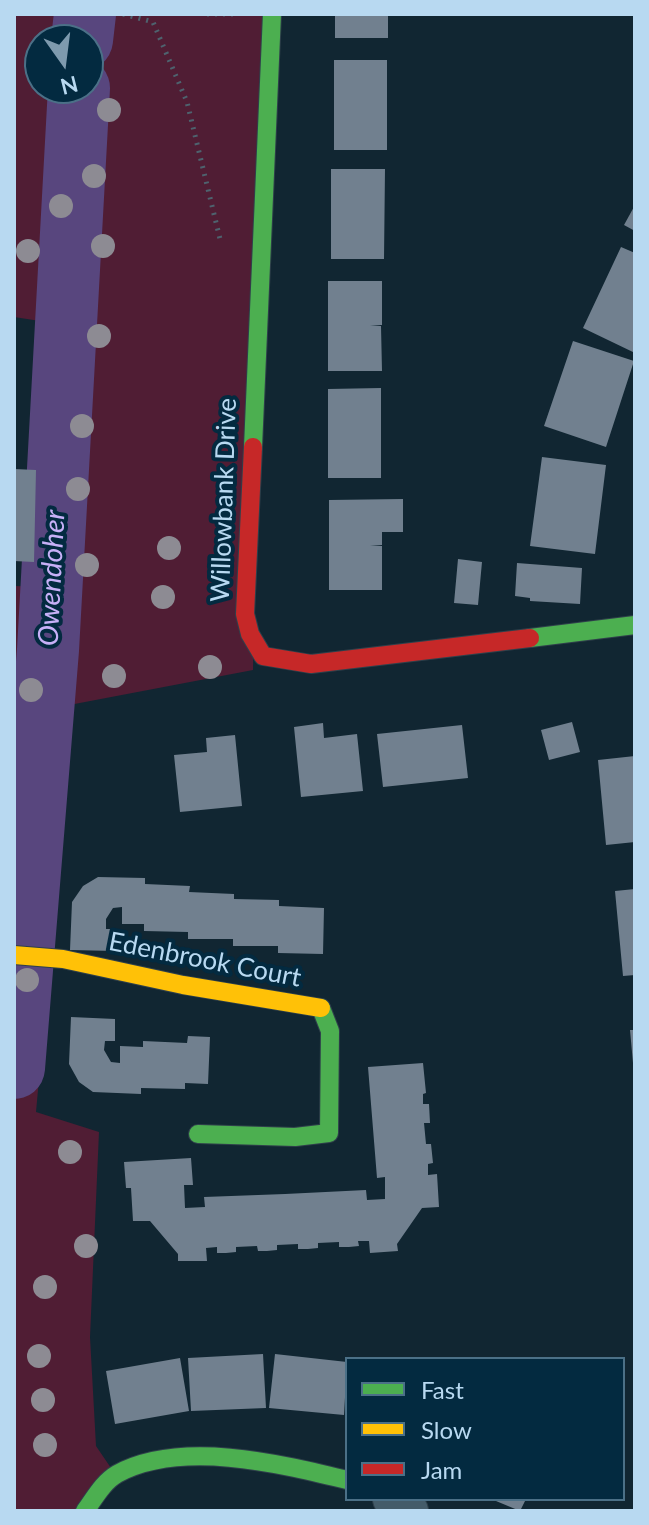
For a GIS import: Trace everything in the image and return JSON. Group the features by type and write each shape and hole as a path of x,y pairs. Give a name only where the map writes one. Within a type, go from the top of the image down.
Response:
{"street":[{"name":"Willowbank Drive","path":"272,14 245,614 250,634 263,656 311,664 635,625"},
{"name":"Edenbrook Court","path":"14,955 63,959 183,985 321,1008 330,1031 329,1133 295,1137 198,1134"},
{"path":"85,1511 115,1475 160,1460 237,1457 345,1479"}],"path":[{"path":"123,14 153,22 187,102 223,249"},
{"path":"207,14 237,14"}],"shaded area":[{"path":"14,14 264,14 253,670 43,710 22,955 50,958 36,1112 99,1132 90,1337 96,1446 111,1468 84,1511 14,1511 14,586 52,587 66,325 14,317"}],"building":[{"path":"335,14 388,14 388,38 335,38"},
{"path":"334,60 387,60 387,150 334,150"},
{"path":"331,169 385,169 384,259 331,259"},
{"path":"635,205 635,231 624,225"},
{"path":"621,247 635,253 635,353 583,328"},
{"path":"328,281 382,281 382,325 370,325 381,326 382,371 328,371"},
{"path":"573,341 634,361 606,447 544,426"},
{"path":"381,388 381,478 328,478 328,389"},
{"path":"542,457 606,465 595,554 530,546"},
{"path":"14,469 36,470 34,562 14,561"},
{"path":"403,499 403,532 382,532 382,545 370,545 382,546 382,590 329,590 329,500"},
{"path":"458,559 482,562 478,605 454,603"},
{"path":"517,563 582,568 580,604 530,601 530,598 515,596"},
{"path":"572,722 580,752 549,760 541,730"},
{"path":"323,723 324,738 357,734 363,791 301,797 294,727"},
{"path":"462,725 468,778 383,787 377,734"},
{"path":"235,735 242,806 180,812 174,755 207,752 206,738"},
{"path":"635,756 635,842 606,845 598,760"},
{"path":"98,877 145,878 145,884 190,886 189,892 234,894 234,899 279,900 279,906 324,908 323,954 278,953 278,946 233,946 233,939 188,939 188,932 144,931 144,924 122,924 122,907 113,908 106,919 106,929 116,929 115,951 70,950 72,902 83,886"},
{"path":"635,889 635,975 623,976 615,891"},
{"path":"71,1017 115,1019 115,1041 105,1041 104,1050 111,1062 120,1063 120,1046 143,1047 143,1041 187,1043 188,1036 210,1037 208,1084 185,1083 185,1089 141,1088 141,1094 93,1092 79,1082 69,1064"},
{"path":"630,1030 635,1030 635,1063 633,1063"},
{"path":"423,1063 426,1093 423,1094 423,1104 429,1104 430,1123 424,1123 426,1144 431,1144 433,1163 428,1164 428,1175 437,1174 439,1207 422,1208 397,1244 398,1251 370,1253 369,1241 358,1241 359,1246 349,1247 339,1247 339,1242 318,1243 318,1248 308,1249 298,1249 298,1244 277,1245 277,1250 267,1251 258,1251 257,1246 236,1247 236,1252 226,1253 217,1253 217,1247 206,1248 207,1261 178,1261 178,1254 150,1221 133,1221 131,1188 126,1188 124,1162 191,1158 193,1185 184,1185 185,1208 205,1207 204,1197 366,1190 367,1200 385,1199 385,1177 377,1178 368,1067"},
{"path":"263,1354 266,1408 191,1411 188,1358"},
{"path":"275,1354 345,1362 344,1415 269,1408"},
{"path":"180,1358 189,1411 115,1424 106,1371"},
{"path":"496,1501 525,1501 520,1511"}],"waterway":[{"name":"Owendoher","path":"84,24 85,14"},
{"name":"Owendoher","path":"14,1068 48,650 78,104"}],"traffic: fast":[{"path":"253,447 272,14"},
{"path":"530,638 635,625"},
{"path":"198,1134 295,1137 329,1133 330,1031 321,1008"},
{"path":"85,1511 112,1477 143,1464 171,1458 231,1458 292,1467 345,1480"}],"traffic: slow":[{"path":"14,955 63,959 183,985 321,1008"}],"traffic: jam":[{"path":"253,447 245,614 250,634 263,656 311,664 530,638"}]}
